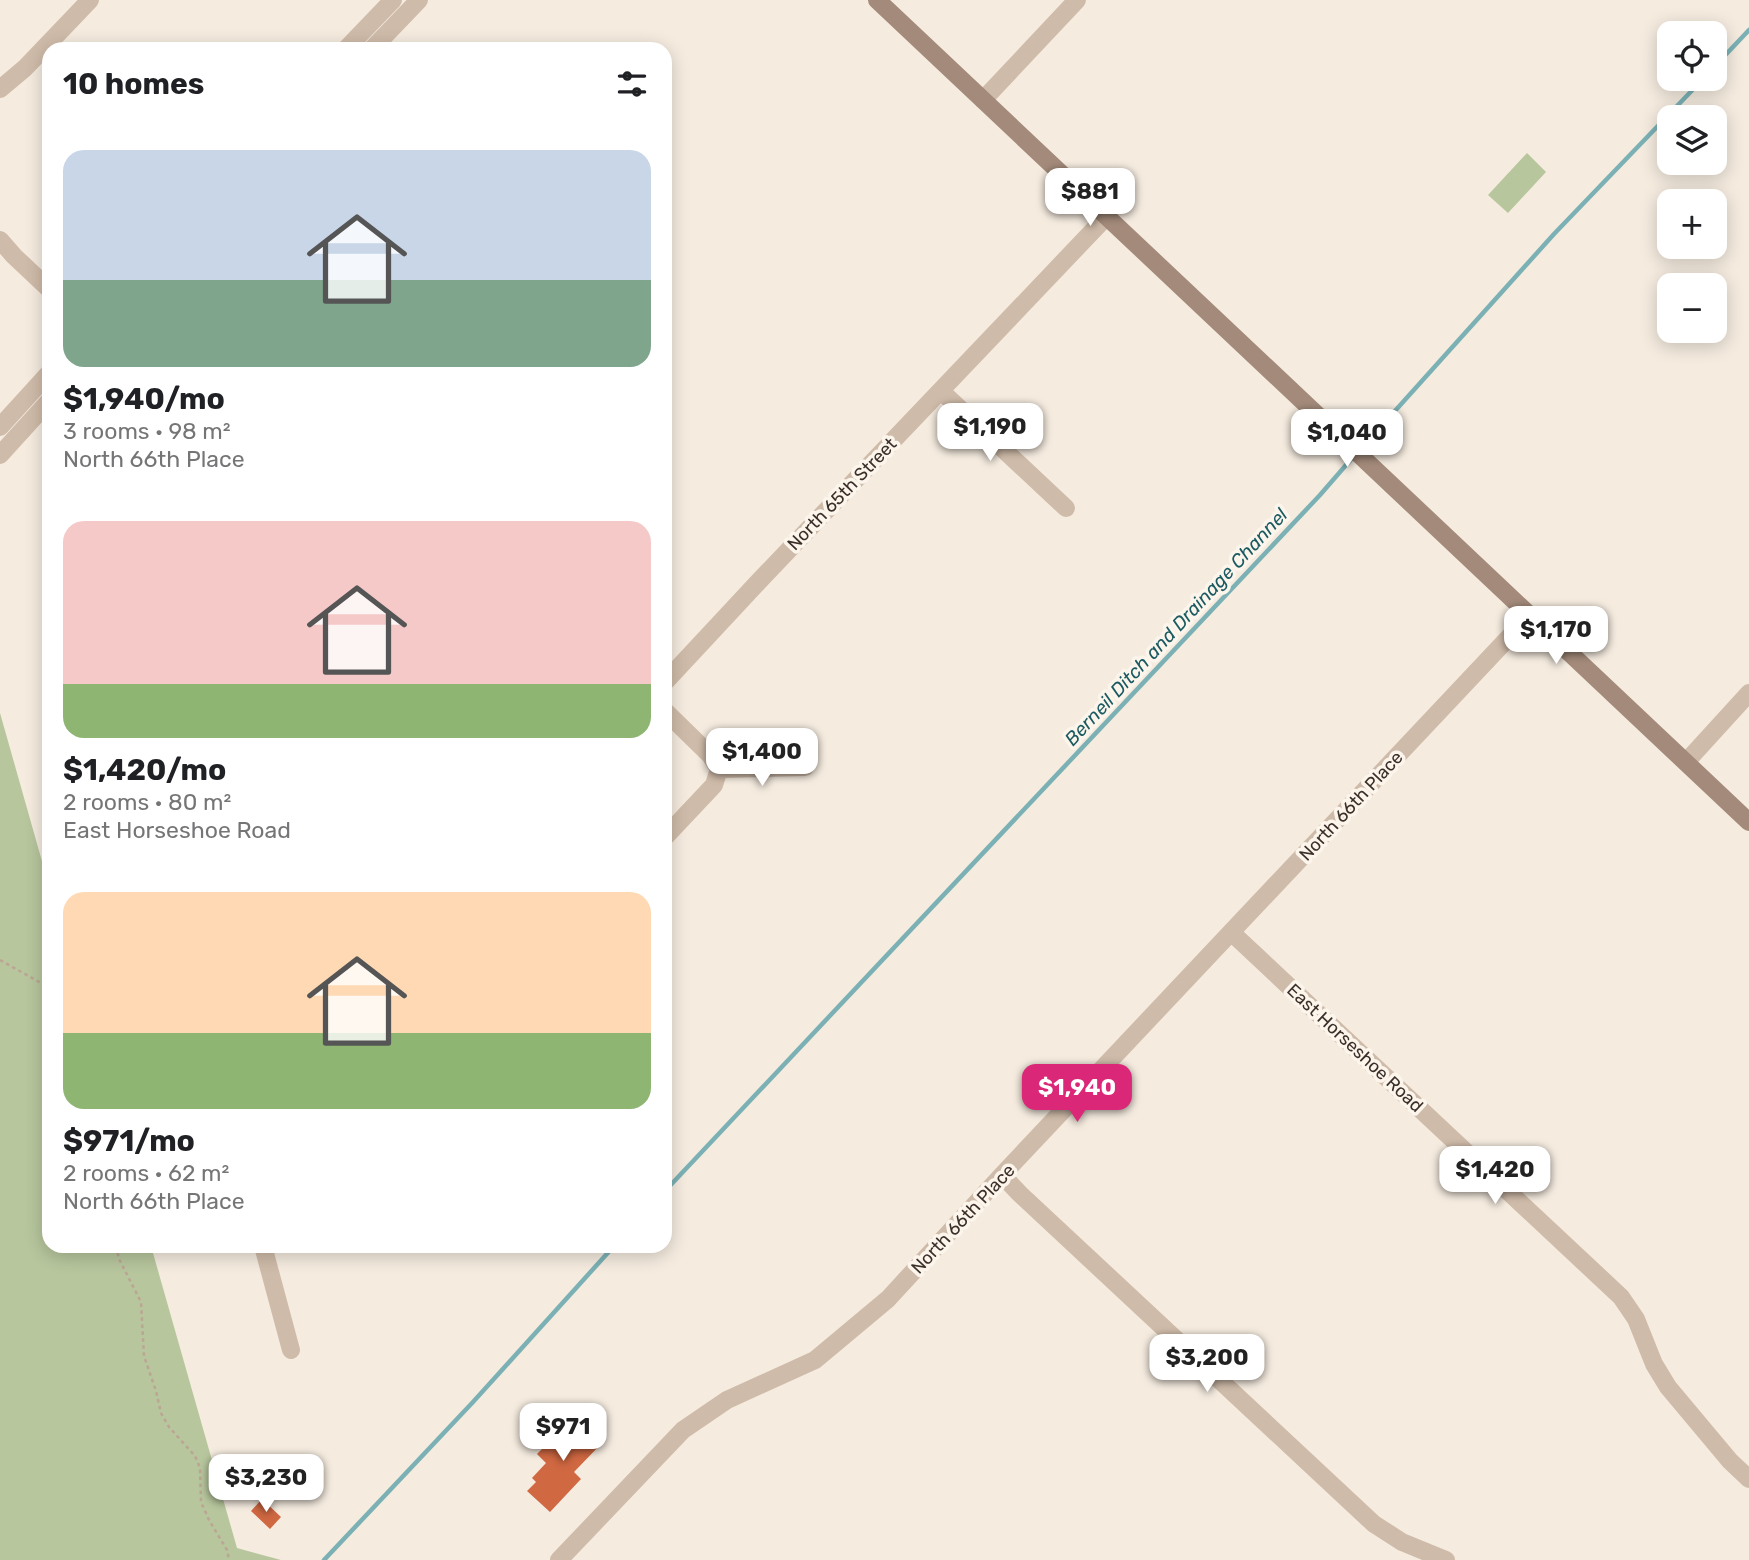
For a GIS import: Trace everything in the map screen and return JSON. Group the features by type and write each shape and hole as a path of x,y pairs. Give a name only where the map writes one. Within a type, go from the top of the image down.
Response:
{"main road":[{"path":"877,0 1749,821"}],"street":[{"path":"50,42 90,0"},
{"path":"352,42 393,0"},
{"path":"379,42 419,0"},
{"path":"983,100 1077,0"},
{"path":"0,89 42,50"},
{"name":"North 65th Street","path":"672,674 1106,216"},
{"path":"0,240 42,282"},
{"path":"0,427 42,381"},
{"path":"941,391 1066,508"},
{"path":"0,455 42,409"},
{"name":"North 66th Place","path":"559,1560 683,1430 727,1400 816,1360 888,1299 1530,615"},
{"path":"1686,762 1749,693"},
{"path":"672,718 710,755 719,769"},
{"path":"719,769 805,767"},
{"path":"672,830 714,785 719,769"},
{"name":"East Horseshoe Road","path":"1232,933 1620,1297 1636,1319 1654,1364 1668,1387 1730,1461 1749,1479"},
{"path":"1002,1175 1374,1524 1402,1542 1446,1560"},
{"path":"265,1253 291,1350"}],"path":[{"path":"0,960 42,984"},
{"path":"118,1253 141,1302 144,1356 161,1413 169,1427 195,1456 200,1468 201,1502 227,1550 229,1560"}],"green space":[{"path":"1527,153 1546,172 1508,213 1488,195"},
{"path":"0,713 42,861 42,1253 153,1253 237,1548 281,1560 0,1560"}],"building":[{"path":"574,1417 602,1443 574,1472 581,1479 550,1512 527,1491 536,1482 532,1478 546,1463 537,1454"},
{"path":"262,1499 281,1517 270,1529 251,1511"}],"waterway":[{"name":"Berneil Ditch and Drainage Channel","path":"1727,53 1749,30"},
{"name":"Berneil Ditch and Drainage Channel","path":"1359,451 1554,234 1691,91"},
{"name":"Berneil Ditch and Drainage Channel","path":"672,1184 1353,457"},
{"name":"Berneil Ditch and Drainage Channel","path":"324,1560 473,1402 608,1253"}]}
